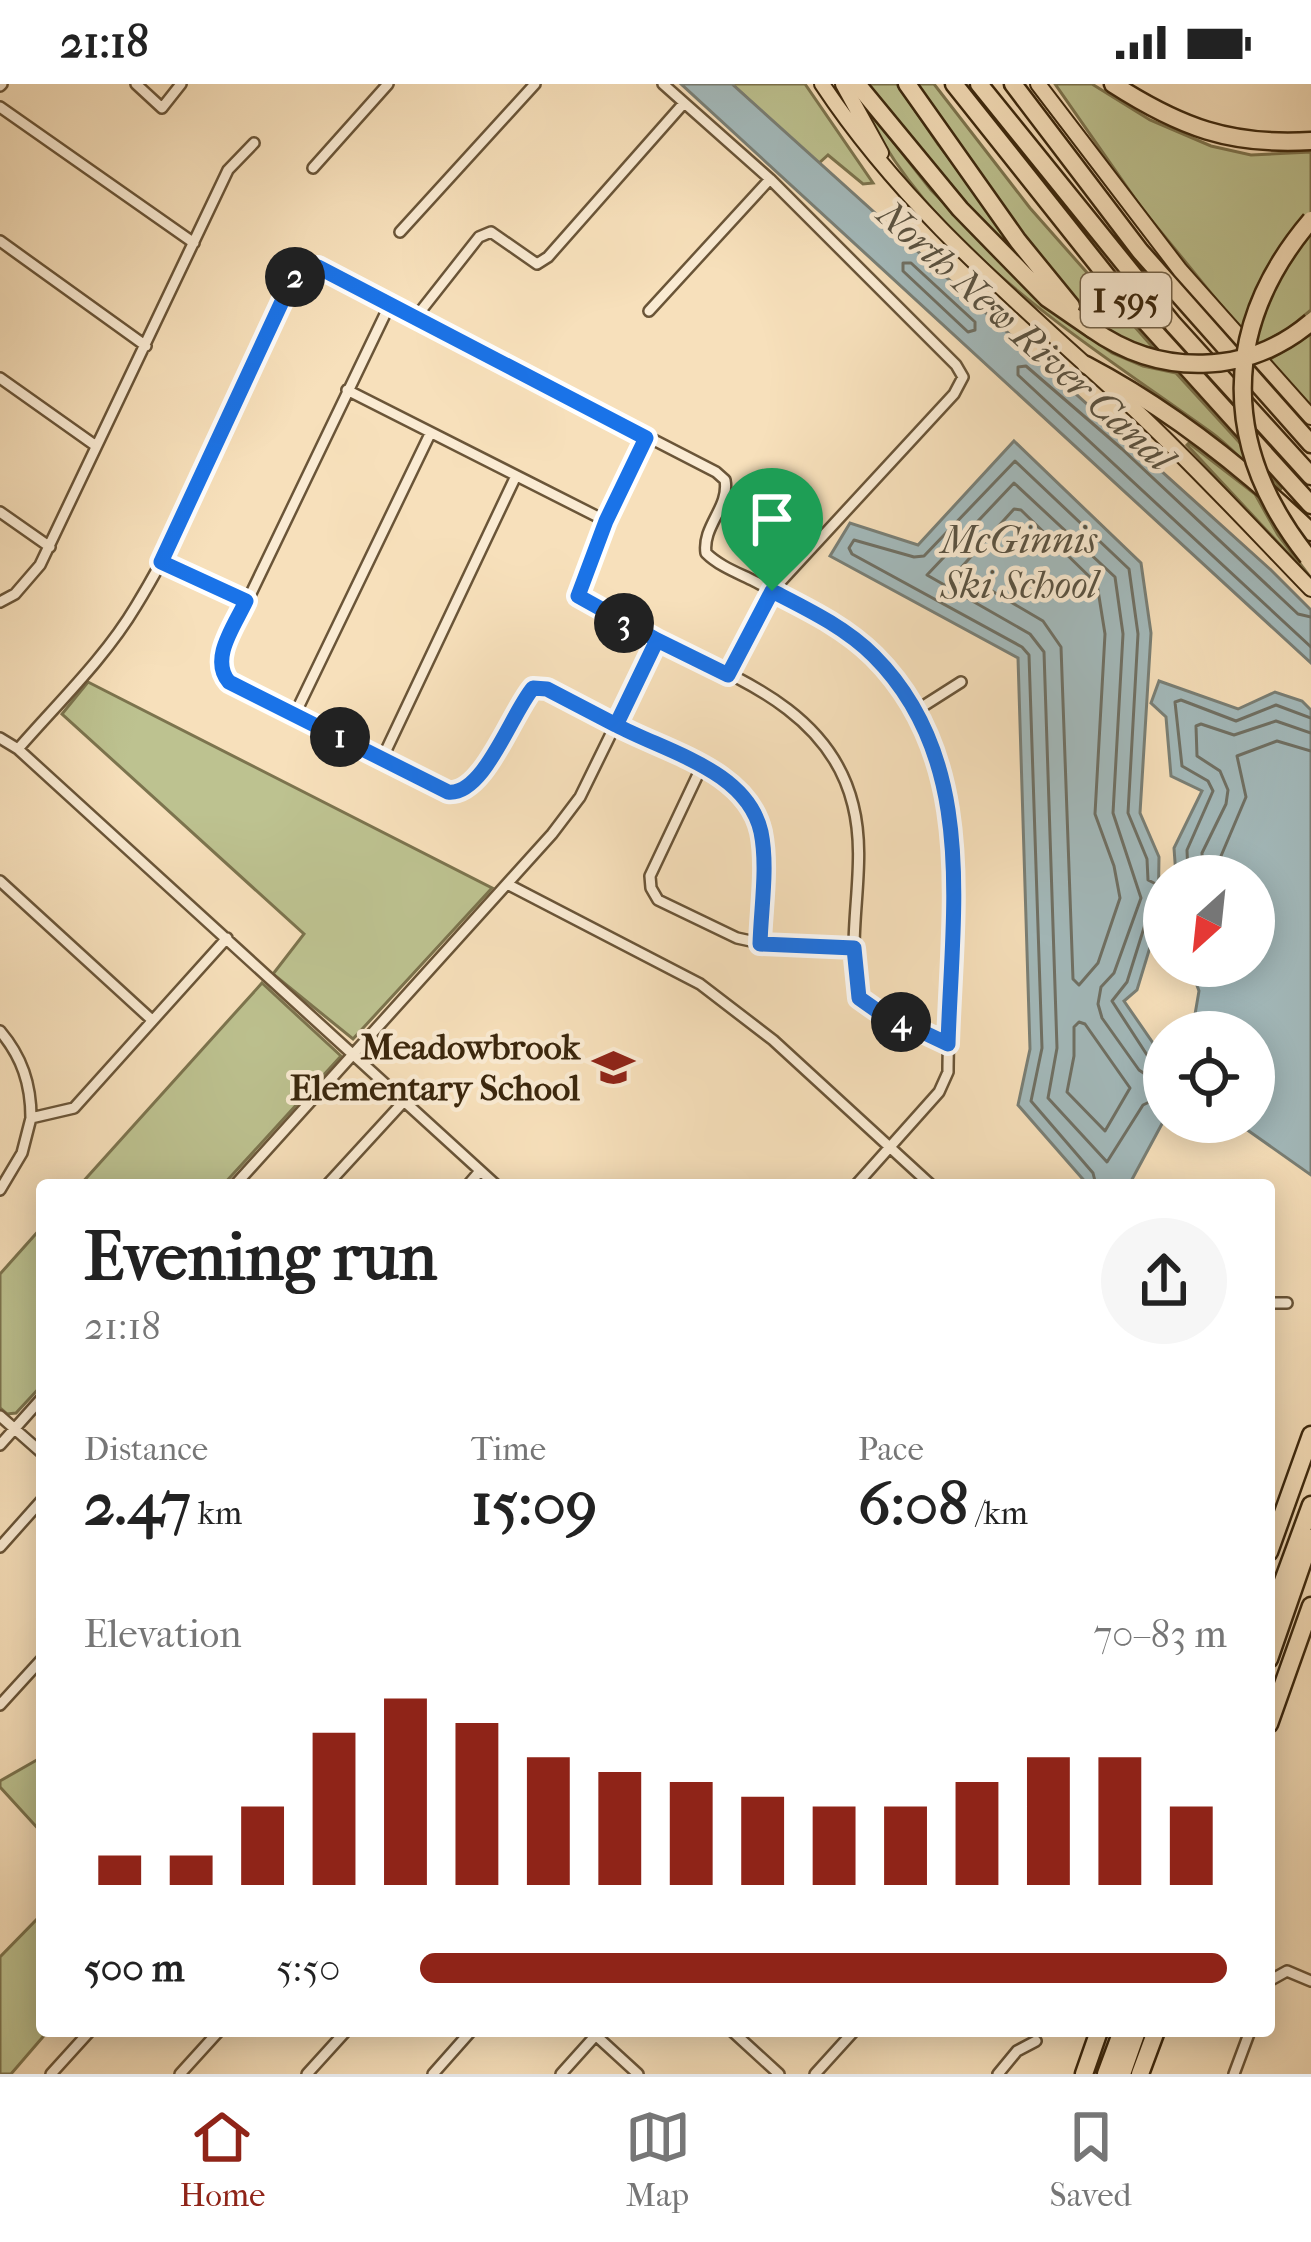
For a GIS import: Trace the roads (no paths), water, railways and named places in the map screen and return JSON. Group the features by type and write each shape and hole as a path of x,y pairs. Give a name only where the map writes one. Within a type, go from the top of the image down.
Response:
{"highway":[{"path":"857,84 960,209 1074,320 1148,358 1208,365 1266,350 1311,322"},
{"name":"I 595","path":"954,84 1124,299 1311,505"},
{"path":"982,84 1172,324 1311,476"},
{"name":"I 595","path":"1013,84 1153,267 1311,444"},
{"path":"1113,84 1162,113 1214,135 1251,142 1308,140"},
{"path":"910,88 1018,241 1092,329"},
{"path":"1309,558 1279,519 1259,481 1246,431 1243,383 1248,342 1264,289 1311,220"},
{"path":"1086,365 1196,436 1311,532"},
{"path":"1275,1535 1311,1435"},
{"path":"1275,1603 1311,1505"},
{"path":"1275,1642 1311,1538"},
{"path":"1275,1707 1311,1606"},
{"path":"1084,2074 1098,2037"},
{"path":"1106,2074 1120,2037"},
{"path":"1122,2074 1135,2037"},
{"path":"1140,2074 1154,2037"}],"main road":[{"path":"821,84 883,170 936,227 1201,472 1311,590"},
{"path":"843,84 871,138 936,227"},
{"path":"1038,84 1180,270 1311,417"},
{"path":"1048,84 1106,177"}],"street":[{"path":"136,84 162,108 181,84"},
{"path":"314,168 388,84"},
{"path":"400,232 535,84"},
{"path":"663,84 770,179 963,377 954,394 772,591 728,675"},
{"path":"416,317 479,237 491,232 537,264 548,257 685,103"},
{"path":"0,107 194,243"},
{"path":"0,602 15,594 40,566 228,170 254,143"},
{"path":"649,311 770,179"},
{"path":"0,241 146,346"},
{"path":"18,748 117,635 161,562 292,280 303,268 318,267 391,304 725,480 727,491 704,540 706,554 843,631 871,653 917,710 941,768 954,842 948,1072 943,1086 862,1179"},
{"path":"391,304 246,601 220,658 221,673 229,682 458,793 468,788 500,745 533,688 547,689 728,781 754,809 762,836 760,944"},
{"path":"0,378 96,446"},
{"path":"346,390 606,521"},
{"path":"295,714 430,434"},
{"path":"646,438 606,521 578,596 780,701 827,746 846,783 859,833 854,948 859,998 948,1044"},
{"path":"382,759 515,478"},
{"path":"0,512 50,547"},
{"path":"161,562 246,601"},
{"path":"240,1179 508,885 580,797 657,640"},
{"path":"917,710 961,682"},
{"path":"0,738 18,748 489,1179"},
{"path":"701,768 650,876 658,900 737,938 760,944 854,948"},
{"path":"0,881 152,1020"},
{"path":"508,885 700,984 773,1040 924,1179"},
{"path":"32,1118 74,1108 227,938"},
{"path":"0,1030 26,1076 32,1118 22,1153 0,1190"},
{"path":"333,1179 406,1099"},
{"path":"473,1179 480,1171"},
{"path":"1275,1303 1286,1303"},
{"path":"0,1444 36,1405"},
{"path":"0,1416 36,1448"},
{"path":"0,1547 36,1507"},
{"path":"0,1705 36,1665"},
{"path":"1275,1977 1287,1971 1311,1981"},
{"path":"51,2074 85,2037"},
{"path":"180,2074 214,2037"},
{"path":"308,2074 341,2037"},
{"path":"433,2074 467,2037"},
{"path":"561,2074 590,2037"},
{"path":"597,2037 638,2074"},
{"path":"739,2037 779,2074"},
{"path":"815,2074 849,2037"},
{"path":"1234,2074 1248,2037"},
{"path":"998,2074 1017,2051 1036,2041"}],"water":[{"path":"681,84 732,84 1271,570 1311,610 1311,663"},
{"name":"McGinnis Ski School","path":"1014,441 1141,563 1151,633 1140,813 1158,855 1143,855 1143,970 1137,990 1124,1001 1143,1029 1143,1143 1152,1143 1132,1179 1083,1179 1018,1105 1030,1049 1018,658 830,556 850,523 918,545"},
{"path":"1159,681 1238,709 1275,692 1302,701 1311,710 1311,1175 1266,1143 1275,1143 1275,1011 1196,1011 1198,987 1275,987 1275,855 1174,855 1202,791 1171,776 1166,717 1151,703"}],"place":[{"name":"Meadowbrook Elementary School","path":"614,1067"}],"water label":[{"name":"North New River Canal","path":"1026,335"}]}
